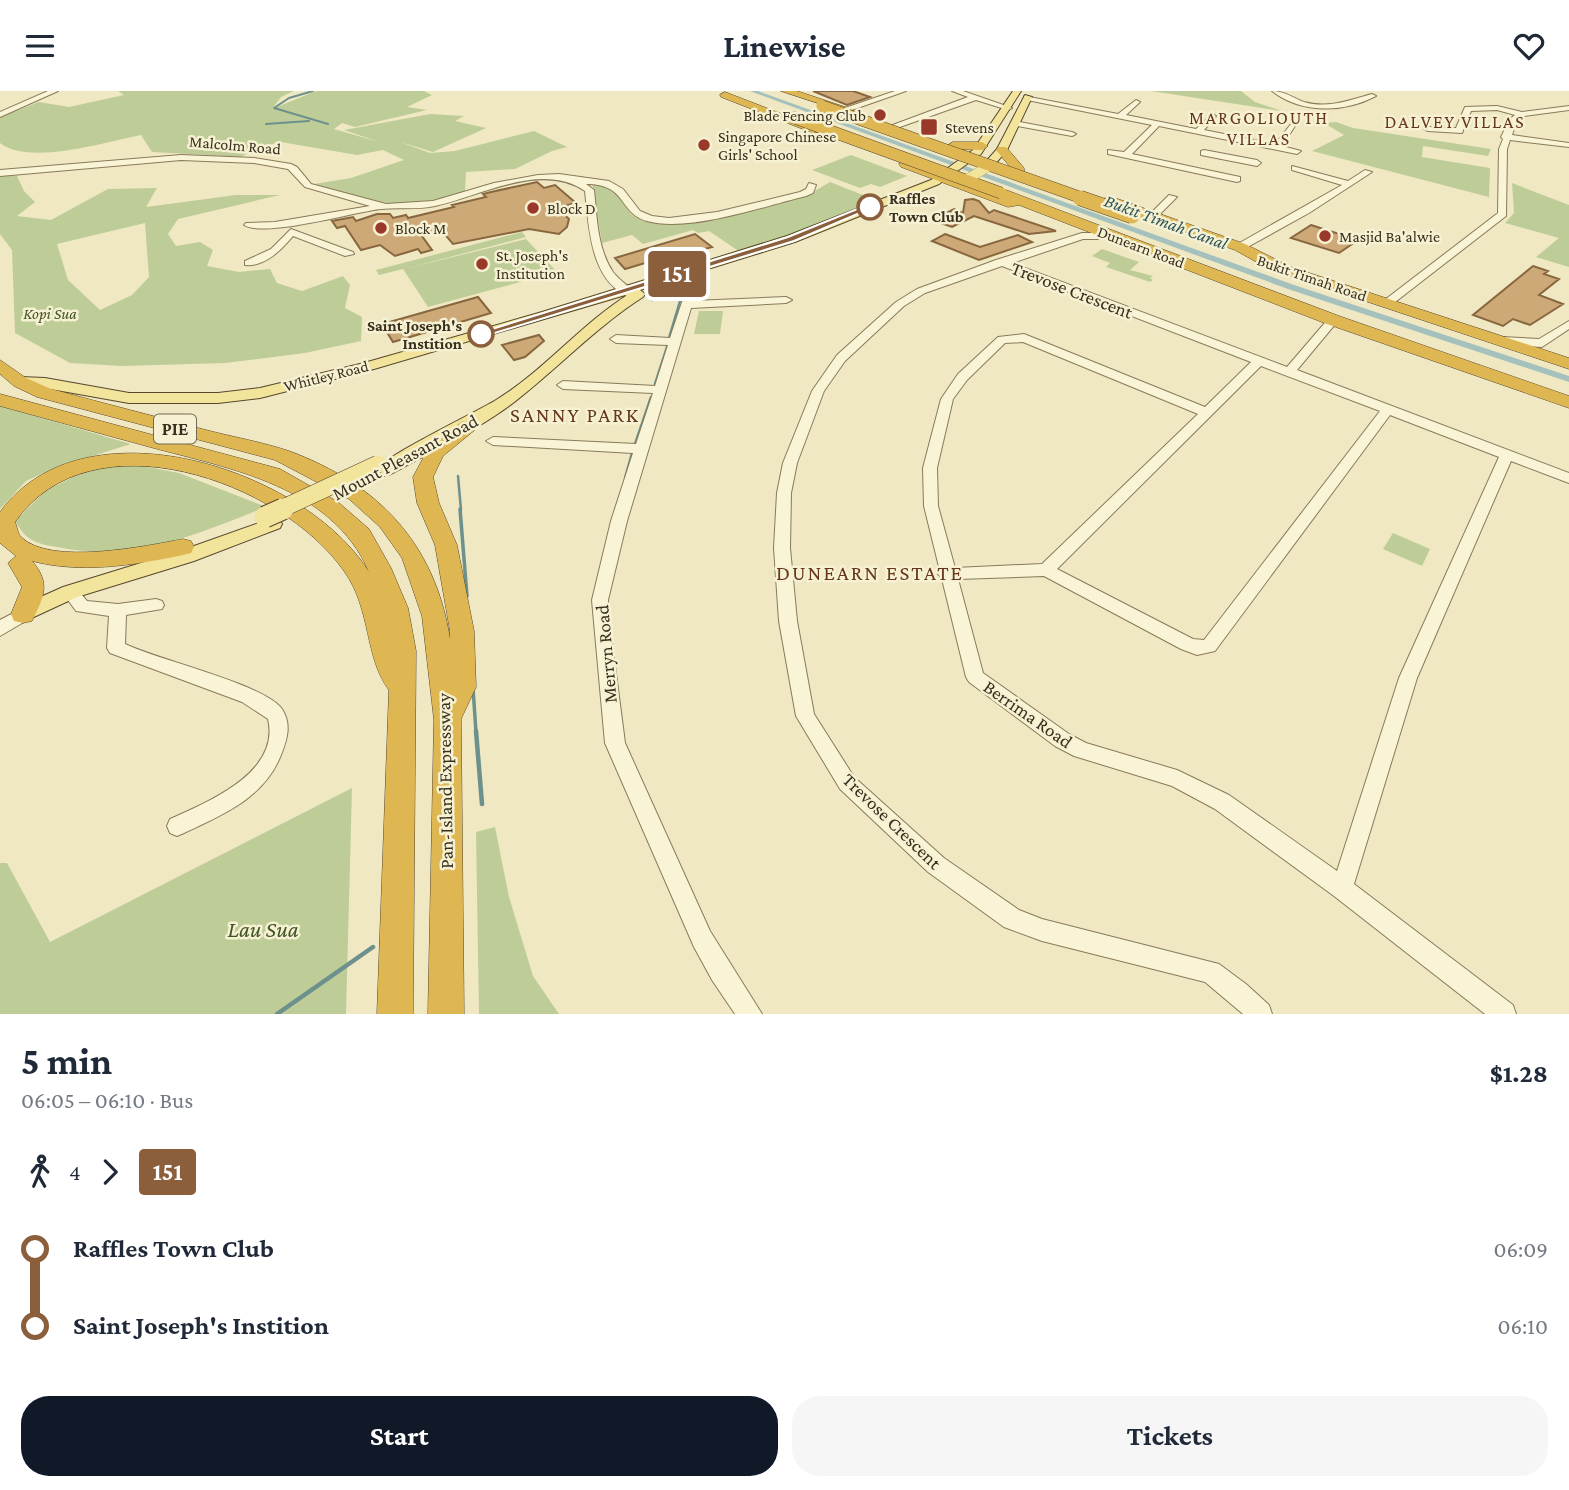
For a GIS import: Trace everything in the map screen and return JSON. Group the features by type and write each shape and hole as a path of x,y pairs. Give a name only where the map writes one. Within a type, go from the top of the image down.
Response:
{"highway":[{"name":"Dunearn Road","path":"713,91 792,117 1092,234"},
{"name":"Bukit Timah Road","path":"780,91 1286,270 1569,364"},
{"path":"786,91 804,93 953,146 974,154 989,165 1020,171 1240,247 1286,270"},
{"path":"725,95 925,171 955,178 1011,203 1231,286 1255,290 1569,402"},
{"path":"1002,150 1020,171"},
{"path":"915,189 928,181 930,177 925,171"},
{"path":"932,193 962,192 1011,203"},
{"name":"Pan-Island Expressway","path":"0,365 20,382 44,393 282,456 356,494 387,522 413,556 434,616 448,720 446,1014"},
{"name":"Pan-Island Expressway","path":"0,400 273,474 330,507 360,534 396,608 401,632 405,690 394,1014"},
{"path":"448,720 463,687 462,631 446,545 428,503 423,477 435,453 469,425"},
{"path":"183,547 103,560 64,559 27,551 10,542 4,533 4,521 16,504 48,481 89,463 115,458 135,458 185,467 280,502 306,518 352,563 380,619 391,671 405,690"},
{"path":"10,558 66,571 148,566"},
{"path":"10,558 33,576 36,585 23,614"}],"main road":[{"name":"Whitley Road","path":"20,382 45,383 129,398 218,398 260,393 391,360 792,248 932,193 955,178 1008,108 1017,91"},
{"name":"Whitley Road","path":"628,292 791,239 915,189 989,165 1002,150 1029,95"},
{"name":"Mount Pleasant Road","path":"23,614 70,592 148,566 187,557 269,521 469,425 553,364 628,292"},
{"name":"Mount Pleasant Road","path":"382,467 495,398 628,292"},
{"name":"Mount Pleasant Road","path":"183,547 269,521"}],"street":[{"path":"0,115 54,91"},
{"path":"846,109 902,91"},
{"path":"956,91 1008,108"},
{"path":"1276,91 1298,105 1310,107 1342,105 1372,96"},
{"path":"1029,95 1157,124 1297,151"},
{"path":"894,126 974,97"},
{"path":"1119,116 1136,102"},
{"path":"1428,129 1459,131 1468,109 1497,108 1522,114 1566,110"},
{"path":"1386,304 1503,214 1505,137 1514,119 1522,114"},
{"path":"1198,132 1212,116"},
{"path":"1015,123 1072,134"},
{"path":"1125,156 1157,124"},
{"path":"1277,147 1291,125"},
{"path":"1190,169 1219,136"},
{"path":"1505,137 1569,145"},
{"path":"1111,152 1237,179"},
{"path":"1204,153 1257,163"},
{"name":"Malcolm Road","path":"0,173 145,157 232,157 291,167 305,184 382,207 430,204 485,187 533,179 593,181 618,188 626,194 636,213 657,222 748,208 803,194 810,191 812,185"},
{"path":"1295,168 1349,184"},
{"path":"1240,247 1368,172"},
{"path":"577,182 589,190 592,234 600,255 628,292"},
{"path":"1153,216 1172,197"},
{"path":"249,225 290,228 382,207"},
{"path":"290,228 349,254"},
{"path":"249,263 275,251 290,228"},
{"path":"1000,263 1092,234"},
{"name":"Trevose Crescent","path":"1260,1014 1238,992 1211,972 1035,929 1012,919 936,865 847,783 805,716 788,621 781,526 790,463 818,391 841,358 900,304 932,285 1000,263 1569,478"},
{"name":"Merryn Road","path":"696,275 641,449 600,600 615,743 702,939 720,972 751,1014"},
{"path":"687,305 786,300"},
{"path":"1289,372 1334,320"},
{"path":"1496,340 1542,342 1569,324"},
{"name":"Berrima Road","path":"1208,413 1024,338 1002,340 962,377 947,399 939,430 930,468 931,506 970,666 985,686 1050,734 1082,750 1198,788 1342,888 1504,1014"},
{"path":"616,339 675,342"},
{"path":"1542,342 1548,351 1569,364"},
{"path":"1046,571 1259,361"},
{"path":"563,386 660,390"},
{"path":"946,574 1046,571 1187,644 1197,648 1209,646 1387,410"},
{"path":"493,440 641,449"},
{"path":"1342,888 1408,678 1507,455"},
{"path":"70,592 82,607 118,610 156,605"},
{"path":"118,610 116,648 136,660 252,697 273,711 280,727 269,764 243,793 177,826"},
{"path":"0,629 23,614"}],"green space":[{"path":"118,91 294,91 281,97 272,109 316,91 424,91 432,95 407,107 427,110 355,127 342,123 334,129 379,142 344,130 430,114 464,116 455,121 486,128 433,152 400,142 430,153 455,151 534,131 567,147 552,151 515,169 466,172 465,192 405,204 373,200 314,184 351,178 404,160 383,150 357,155 281,142 256,148 241,157 152,152 141,135 88,147 48,152 13,150 0,143 0,117 39,102 69,107 124,95"},
{"path":"1151,91 1241,91 1255,102 1282,111"},
{"path":"1336,122 1353,128 1491,149 1488,156 1423,146 1422,157 1490,168 1489,197 1312,151 1344,135 1324,123"},
{"path":"851,155 907,176 880,187 871,184 860,188 812,170"},
{"name":"Kopi Sua","path":"0,176 17,176 24,191 35,202 17,216 51,220 108,189 157,188 146,207 236,195 280,195 178,219 168,234 176,246 200,242 213,250 207,266 239,272 270,269 277,283 302,291 343,276 350,285 345,308 362,317 361,341 305,353 225,363 122,366 70,363 15,333 12,250 0,234","holes":["145,223 149,277 132,295 100,310 68,280 57,244"]},
{"path":"592,182 623,194 631,214 643,221 669,223 813,192 830,182 878,201 788,237 740,252 709,231 698,233 693,230 643,244 632,235 602,243"},
{"path":"1512,183 1569,205 1569,267 1536,257 1559,238 1505,223 1514,213"},
{"path":"522,232 526,237 408,268 526,239 557,272 428,307 403,269 379,275 376,270"},
{"path":"1102,249 1139,262 1130,270 1153,276 1150,278 1153,280 1150,282 1106,267 1110,263 1092,256"},
{"path":"699,311 723,311 720,334 694,334"},
{"path":"0,406 131,444 54,468 26,481 0,509"},
{"path":"96,466 142,466 179,473 266,507 167,543 116,551 55,547 34,541 24,534 15,521 45,491"},
{"path":"1393,533 1430,549 1422,566 1383,549"},
{"name":"Lau Sua","path":"352,788 346,1014 0,1014 0,863 7,863 50,942"},
{"path":"495,827 509,897 533,976 559,1014 479,1014 476,832"}],"building":[{"path":"813,91 853,91 870,97 847,105"},
{"path":"537,182 544,188 555,185 576,203 557,208 569,219 567,227 559,234 529,229 453,244 442,231 422,236 432,250 421,253 418,249 395,256 380,245 361,250 345,226 337,228 332,221 353,217 356,221 377,214 390,214 393,218 406,215 408,218 486,197 483,194"},
{"path":"965,200 979,201 989,213 994,210 1056,231 1029,234 974,216 952,227 932,220 954,209 963,213"},
{"name":"Masjid Ba'alwie","path":"1311,225 1358,240 1339,253 1291,238"},
{"path":"695,234 712,247 682,255 687,260 671,265 645,263 625,269 615,258"},
{"path":"945,234 980,247 1018,235 1032,242 979,260 932,241"},
{"path":"1533,266 1548,271 1544,274 1559,279 1539,295 1563,304 1530,325 1513,319 1503,326 1473,315"},
{"path":"478,297 491,313 393,342 382,324"},
{"path":"539,335 544,341 525,357 514,360 502,345"}],"waterway":[{"path":"313,91 289,98 274,108 328,124"},
{"name":"Bukit Timah Canal","path":"753,91 1291,287 1569,379"},
{"path":"266,124 309,121"},
{"path":"652,300 683,291 669,338"},
{"path":"655,384 667,347"},
{"path":"635,444 651,397"},
{"path":"625,478 632,453"},
{"path":"458,476 461,510"},
{"path":"460,509 467,596"},
{"path":"473,688 476,732"},
{"path":"476,731 482,804"},
{"path":"277,1014 373,947"}],"bus line":[{"name":"151","path":"481,334 791,239 870,207"}],"place":[{"name":"Blade Fencing Club","path":"880,115"},
{"name":"Stevens","path":"929,127"},
{"name":"Singapore Chinese Girls' School","path":"704,145"},
{"name":"Raffles Town Club","path":"870,207"},
{"name":"Block D","path":"533,208"},
{"name":"Block M","path":"381,228"},
{"name":"Masjid Ba'alwie","path":"1325,236"},
{"name":"St. Joseph's Institution","path":"482,264"},
{"name":"Saint Joseph's Instition","path":"481,334"}],"district":[{"name":"DALVEY VILLAS","path":"1455,122"},
{"name":"MARGOLIOUTH VILLAS","path":"1259,128"},
{"name":"SANNY PARK","path":"575,415"},
{"name":"DUNEARN ESTATE","path":"870,573"}]}
